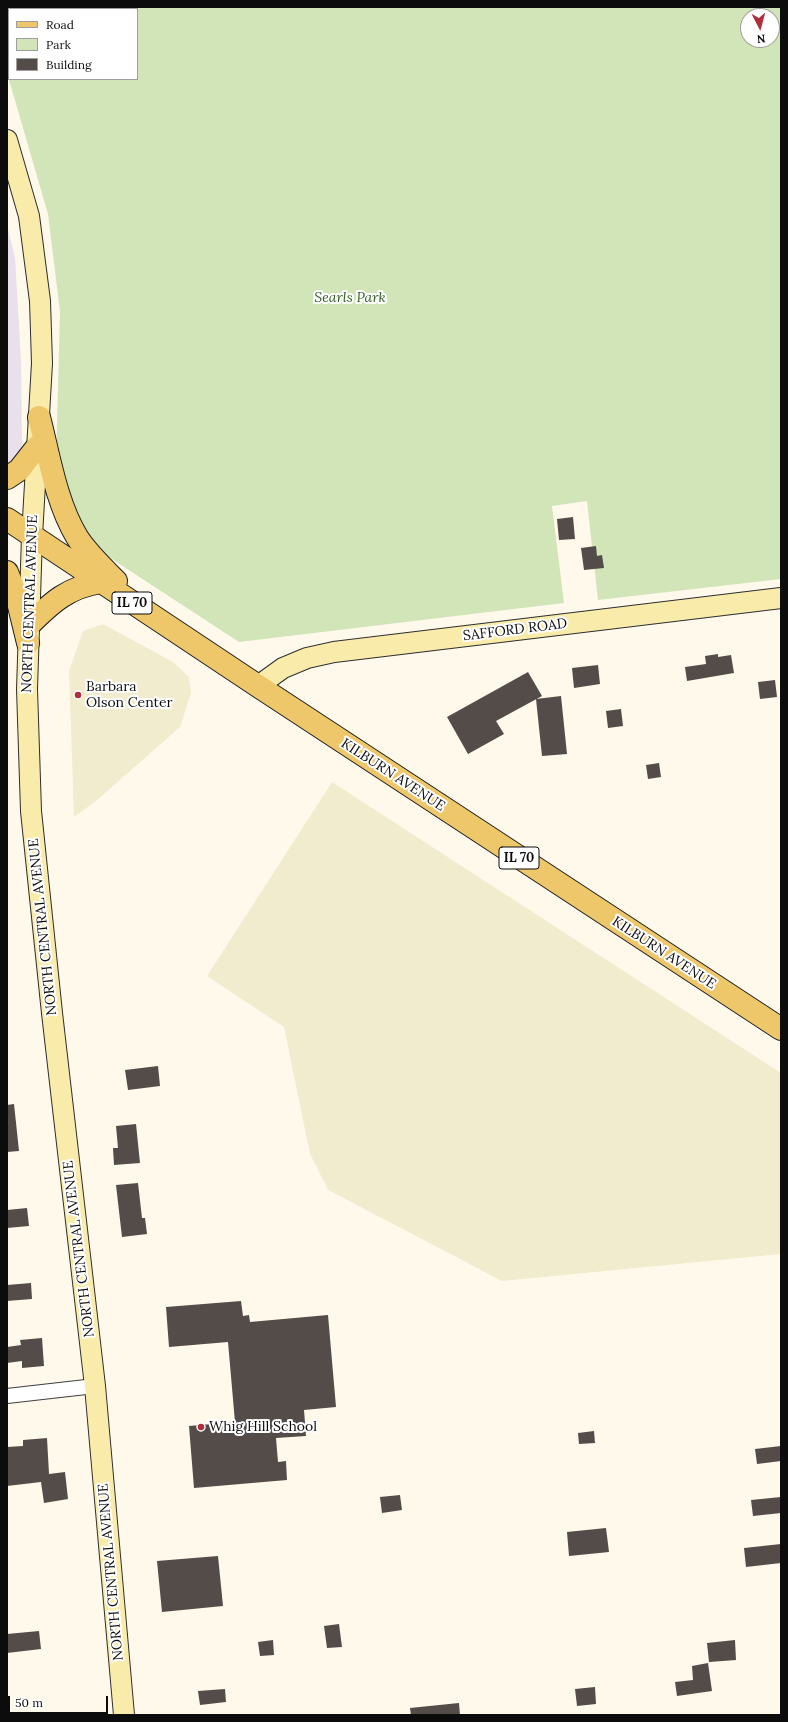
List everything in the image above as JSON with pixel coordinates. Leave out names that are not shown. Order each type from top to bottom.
[{"type":"main road","name":"NORTH CENTRAL AVENUE","points":[[7,140],[29,216],[40,301],[42,363],[32,536],[27,689],[31,811],[53,1021],[95,1386],[124,1715]]},
{"type":"main road","points":[[39,417],[59,494],[77,536],[88,552],[144,610]]},
{"type":"main road","points":[[7,478],[19,470],[37,447]]},
{"type":"main road","name":"KILBURN AVENUE","points":[[7,519],[258,686],[781,1029]]},
{"type":"main road","points":[[7,572],[29,634]]},
{"type":"main road","points":[[29,634],[52,602],[73,589],[87,584],[101,582]]},
{"type":"main road","name":"SAFFORD ROAD","points":[[258,686],[283,668],[307,658],[334,652],[781,598]]},
{"type":"street","points":[[7,1396],[95,1386]]},
{"type":"shaded area","points":[[7,225],[15,258],[21,361],[22,450],[7,470]]},
{"type":"shaded area","points":[[103,624],[173,662],[189,677],[191,693],[180,727],[96,801],[74,817],[69,671],[83,631]]},
{"type":"shaded area","points":[[332,782],[781,1073],[781,1254],[502,1281],[328,1190],[310,1154],[284,1027],[207,976]]},
{"type":"green space","name":"Searls Park","points":[[7,7],[781,7],[781,579],[598,600],[587,501],[552,506],[564,603],[239,642],[92,546],[67,511],[56,461],[60,312],[48,214],[9,80],[138,80],[138,8],[8,8],[8,76]]},
{"type":"building","points":[[573,517],[575,539],[559,540],[557,519]]},
{"type":"building","points":[[596,546],[597,556],[602,555],[604,568],[584,570],[581,548]]},
{"type":"building","points":[[718,654],[718,657],[731,655],[734,673],[687,681],[685,667],[706,664],[705,656]]},
{"type":"building","points":[[598,665],[600,684],[574,688],[572,668]]},
{"type":"building","points":[[528,672],[542,696],[496,721],[504,734],[468,754],[447,717]]},
{"type":"building","points":[[775,680],[777,697],[760,699],[758,682]]},
{"type":"building","points":[[561,696],[567,754],[542,756],[536,699]]},
{"type":"building","points":[[621,709],[623,726],[608,728],[606,711]]},
{"type":"building","points":[[659,763],[661,777],[648,779],[646,765]]},
{"type":"building","points":[[158,1066],[160,1086],[128,1090],[125,1070]]},
{"type":"building","points":[[14,1104],[19,1151],[7,1152],[7,1105]]},
{"type":"building","points":[[136,1124],[140,1163],[114,1165],[113,1148],[118,1148],[116,1126]]},
{"type":"building","points":[[138,1183],[142,1218],[145,1218],[147,1234],[122,1237],[116,1185]]},
{"type":"building","points":[[27,1208],[29,1226],[7,1228],[7,1210]]},
{"type":"building","points":[[31,1283],[32,1299],[7,1301],[7,1285]]},
{"type":"building","points":[[241,1301],[243,1316],[249,1315],[250,1322],[328,1315],[336,1407],[304,1410],[306,1436],[276,1438],[278,1462],[286,1461],[287,1480],[194,1488],[189,1426],[235,1422],[228,1342],[169,1347],[166,1307]]},
{"type":"building","points":[[42,1338],[44,1366],[22,1368],[22,1361],[7,1363],[7,1347],[21,1345],[20,1340]]},
{"type":"building","points":[[594,1431],[595,1443],[579,1444],[578,1433]]},
{"type":"building","points":[[47,1438],[49,1474],[65,1472],[68,1499],[44,1503],[41,1482],[7,1486],[7,1447],[23,1446],[23,1440]]},
{"type":"building","points":[[781,1446],[781,1461],[757,1464],[755,1449]]},
{"type":"building","points":[[400,1495],[402,1510],[382,1513],[380,1497]]},
{"type":"building","points":[[781,1497],[781,1513],[753,1516],[751,1500]]},
{"type":"building","points":[[606,1528],[609,1552],[569,1556],[567,1532]]},
{"type":"building","points":[[781,1544],[781,1563],[746,1567],[744,1548]]},
{"type":"building","points":[[218,1556],[223,1606],[162,1612],[157,1561]]},
{"type":"building","points":[[339,1624],[342,1647],[327,1648],[324,1626]]},
{"type":"building","points":[[39,1631],[41,1649],[7,1653],[7,1634]]},
{"type":"building","points":[[273,1640],[274,1655],[260,1656],[258,1642]]},
{"type":"building","points":[[735,1640],[736,1660],[709,1662],[707,1643]]},
{"type":"building","points":[[708,1663],[712,1691],[677,1696],[675,1682],[693,1680],[692,1666]]},
{"type":"building","points":[[595,1687],[596,1704],[577,1706],[575,1689]]},
{"type":"building","points":[[225,1689],[226,1702],[200,1705],[198,1691]]},
{"type":"building","points":[[459,1703],[460,1715],[411,1715],[410,1708]]},
{"type":"place","name":"Barbara Olson Center","points":[[78,695]]},
{"type":"place","name":"Whig Hill School","points":[[201,1427]]}]
